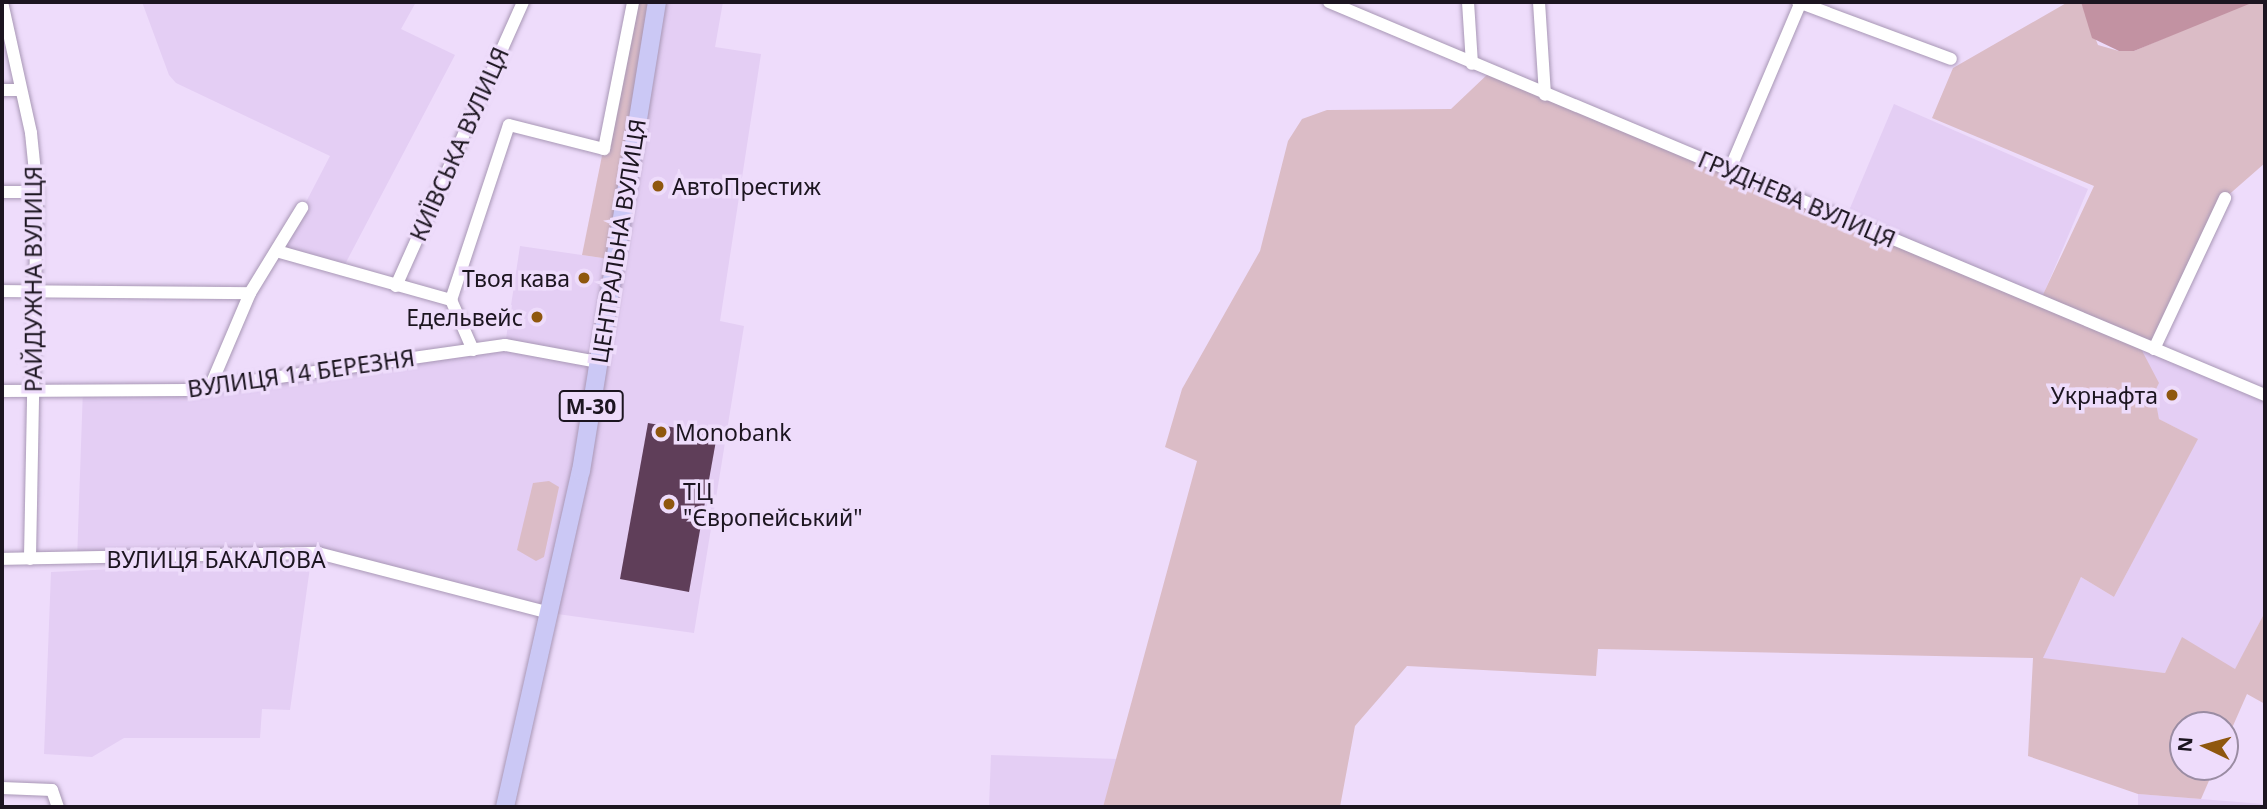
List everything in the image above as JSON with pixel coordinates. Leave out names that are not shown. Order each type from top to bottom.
[{"type":"highway","name":"ЦЕНТРАЛЬНА ВУЛИЦЯ","points":[[505,807],[550,613],[598,362],[657,2]]},
{"type":"street","name":"РАЙДУЖНА ВУЛИЦЯ","points":[[2,2],[21,90],[37,192],[30,559]]},
{"type":"street","name":"КИЇВСЬКА ВУЛИЦЯ","points":[[396,286],[523,2]]},
{"type":"street","points":[[473,349],[451,300],[509,125],[604,149],[633,2]]},
{"type":"street","name":"ГРУДНЕВА ВУЛИЦЯ","points":[[1332,2],[1545,95],[1730,169],[2265,395]]},
{"type":"street","points":[[1468,2],[1472,64]]},
{"type":"street","points":[[1539,2],[1545,95]]},
{"type":"street","points":[[1730,169],[1800,2],[1951,59]]},
{"type":"street","points":[[2,90],[21,90]]},
{"type":"street","points":[[2,192],[37,192]]},
{"type":"street","points":[[2154,349],[2225,198]]},
{"type":"street","points":[[210,387],[250,293],[280,252],[302,208]]},
{"type":"street","points":[[280,252],[451,300]]},
{"type":"street","points":[[2,291],[250,293]]},
{"type":"street","name":"ВУЛИЦЯ 14 БЕРЕЗНЯ","points":[[2,391],[210,387],[505,345],[598,362]]},
{"type":"street","name":"ВУЛИЦЯ БАКАЛОВА","points":[[2,559],[318,553],[550,613]]},
{"type":"street","points":[[2,788],[52,790],[58,807]]},
{"type":"shaded area","points":[[142,2],[416,2],[401,29],[455,55],[342,270],[280,252],[330,156],[176,83],[169,75]]},
{"type":"shaded area","points":[[633,2],[657,2],[616,260],[582,255]]},
{"type":"shaded area","points":[[657,2],[723,2],[715,47],[761,54],[720,321],[744,326],[694,633],[550,613],[318,553],[77,560],[83,388],[188,390],[505,345],[520,246],[616,260]]},
{"type":"shaded area","points":[[2068,2],[2081,2],[2098,45],[2119,51],[2134,51],[2246,3],[2265,2],[2265,163],[2225,198],[2154,349],[2138,343],[2159,383],[2154,393],[2159,419],[2198,439],[2114,597],[2081,577],[2043,658],[2165,673],[2182,637],[2235,669],[2265,612],[2265,704],[2247,694],[2239,712],[2169,711],[2169,781],[2209,781],[2201,799],[2138,794],[2028,756],[2033,658],[1598,649],[1596,676],[1407,666],[1355,726],[1340,807],[1103,807],[1197,461],[1165,447],[1182,389],[1260,251],[1288,141],[1302,119],[1327,110],[1451,109],[1490,72],[2040,301],[2094,186],[1932,118],[1953,68]]},
{"type":"shaded area","points":[[2081,2],[2254,2],[2134,51],[2119,51],[2092,38]]},
{"type":"shaded area","points":[[1894,104],[2088,189],[2041,300],[1845,220]]},
{"type":"shaded area","points":[[2138,342],[2265,395],[2265,612],[2235,670],[2182,638],[2165,673],[2042,659],[2081,577],[2114,597],[2197,439],[2159,419]]},
{"type":"shaded area","points":[[549,481],[559,487],[544,557],[536,561],[517,550],[533,483]]},
{"type":"shaded area","points":[[311,560],[290,710],[262,709],[260,738],[124,738],[92,757],[44,754],[51,572]]},
{"type":"shaded area","points":[[991,755],[1118,759],[1103,807],[989,807]]},
{"type":"shaded area","points":[[2138,794],[2263,804],[2265,807],[2138,807]]},
{"type":"building","name":"ТЦ \"Європейський\"","points":[[648,423],[717,435],[689,592],[620,579]]},
{"type":"place","name":"АвтоПрестиж","points":[[658,186]]},
{"type":"place","name":"Твоя кава","points":[[584,278]]},
{"type":"place","name":"Едельвейс","points":[[537,317]]},
{"type":"place","name":"Укрнафта","points":[[2172,395]]},
{"type":"place","name":"Monobank","points":[[661,432]]},
{"type":"place","name":"ТЦ \"Європейський\"","points":[[669,504]]}]
